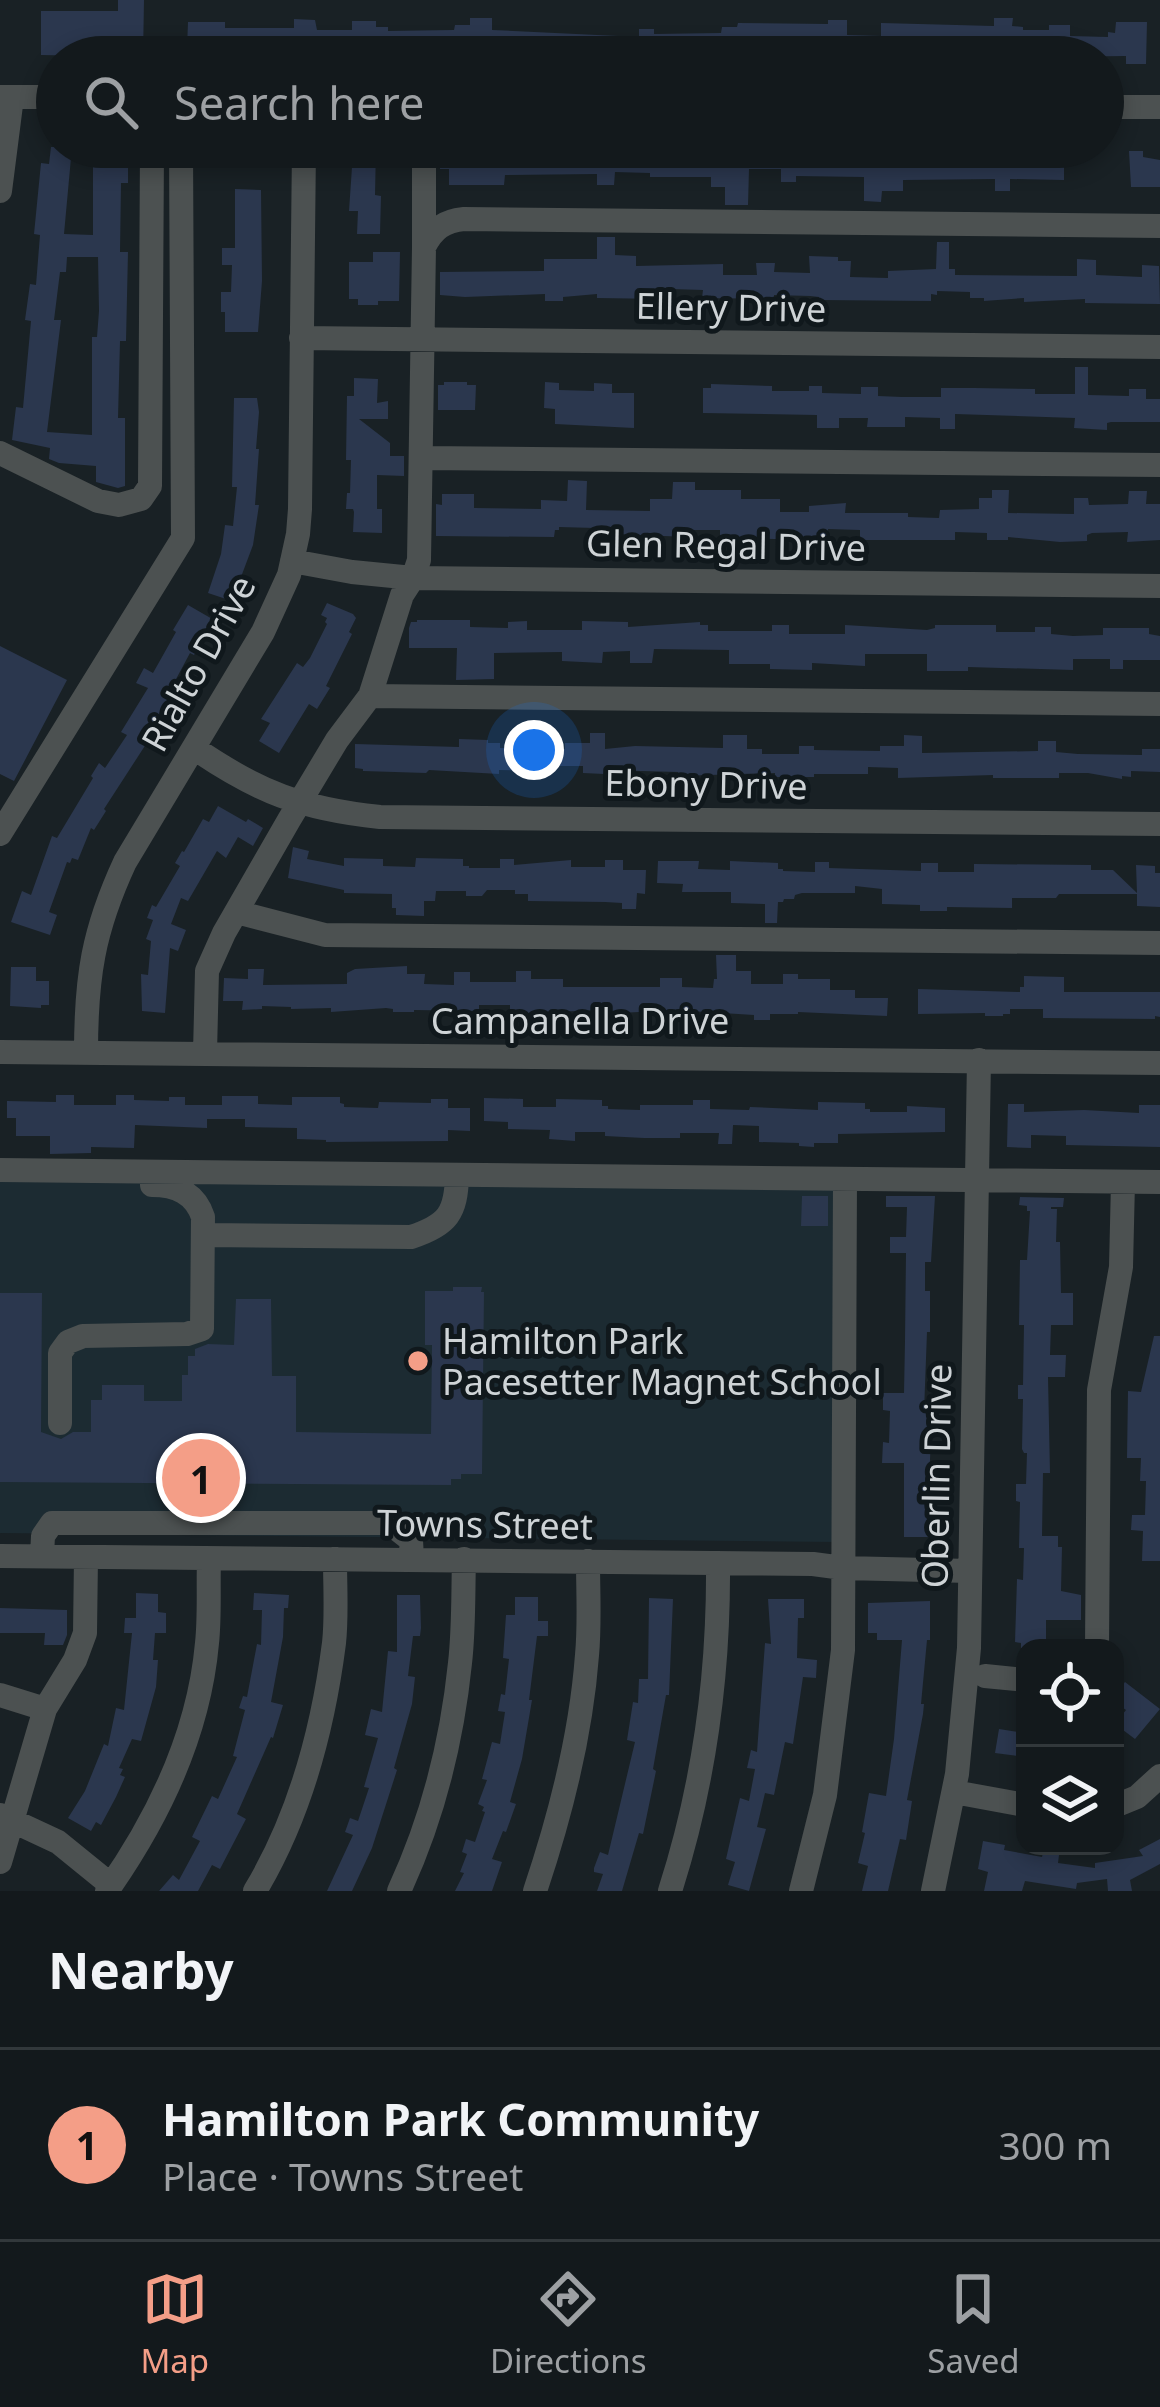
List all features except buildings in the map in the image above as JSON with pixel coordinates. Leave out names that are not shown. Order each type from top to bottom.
[{"type":"street","points":[[0,191],[6,97]]},
{"type":"street","points":[[1124,107],[1160,107]]},
{"type":"street","points":[[0,453],[98,501],[119,505],[141,499],[150,486],[152,168]]},
{"type":"street","points":[[0,834],[182,538],[182,168]]},
{"type":"street","name":"Rialto Drive","points":[[86,1053],[89,965],[109,895],[124,862],[263,632],[292,561],[300,509],[304,168]]},
{"type":"street","points":[[205,1053],[207,971],[299,804],[370,696],[402,595],[419,560],[424,168]]},
{"type":"street","points":[[424,248],[439,226],[464,219],[1160,226]]},
{"type":"street","name":"Ellery Drive","points":[[302,338],[1160,347]]},
{"type":"street","points":[[422,458],[1160,465]]},
{"type":"street","name":"Glen Regal Drive","points":[[292,561],[413,578],[1160,586]]},
{"type":"street","points":[[370,696],[1160,704]]},
{"type":"street","name":"Ebony Drive","points":[[194,748],[262,789],[299,804],[380,817],[1160,824]]},
{"type":"street","points":[[236,912],[325,935],[1160,943]]},
{"type":"street","name":"Campanella Drive","points":[[0,1052],[1160,1063]]},
{"type":"street","name":"Oberlin Drive","points":[[933,1891],[954,1792],[967,1670],[979,1060]]},
{"type":"street","points":[[0,1171],[1160,1182]]},
{"type":"street","points":[[195,1173],[195,1201]]},
{"type":"street","points":[[204,1235],[411,1238],[439,1226],[449,1216],[457,1175]]},
{"type":"street","points":[[801,1891],[825,1795],[843,1651],[845,1179]]},
{"type":"street","points":[[1097,1639],[1099,1390],[1121,1268],[1124,1182]]},
{"type":"street","points":[[0,1184],[165,1185],[195,1201],[203,1217],[202,1329],[187,1334],[83,1336],[68,1342],[61,1353],[60,1423]]},
{"type":"street","points":[[42,1556],[44,1536],[52,1522],[383,1523],[411,1540],[412,1559]]},
{"type":"street","name":"Towns Street","points":[[0,1556],[813,1564],[970,1571]]},
{"type":"street","points":[[0,1862],[7,1846],[6,1817],[45,1709],[85,1634],[86,1557]]},
{"type":"street","points":[[6,1817],[58,1843],[110,1888],[148,1829],[183,1748],[207,1642],[209,1558]]},
{"type":"street","points":[[255,1891],[280,1844],[315,1748],[334,1639],[335,1559]]},
{"type":"street","points":[[399,1891],[440,1775],[452,1719],[464,1559]]},
{"type":"street","points":[[535,1891],[556,1829],[578,1733],[588,1653],[588,1561]]},
{"type":"street","points":[[670,1891],[687,1839],[710,1715],[718,1563]]},
{"type":"street","points":[[985,1676],[1016,1679]]},
{"type":"street","points":[[0,1695],[45,1709]]},
{"type":"street","points":[[1124,1802],[1160,1776]]},
{"type":"street","points":[[954,1792],[1016,1803]]},
{"type":"shaded area","name":"Hamilton Park Pacesetter Magnet School","points":[[0,1179],[835,1190],[835,1542],[0,1533]]},
{"type":"place","name":"Hamilton Park Pacesetter Magnet School","points":[[418,1361]]},
{"type":"place","name":"Hamilton Park Community","points":[[201,1478]]}]
